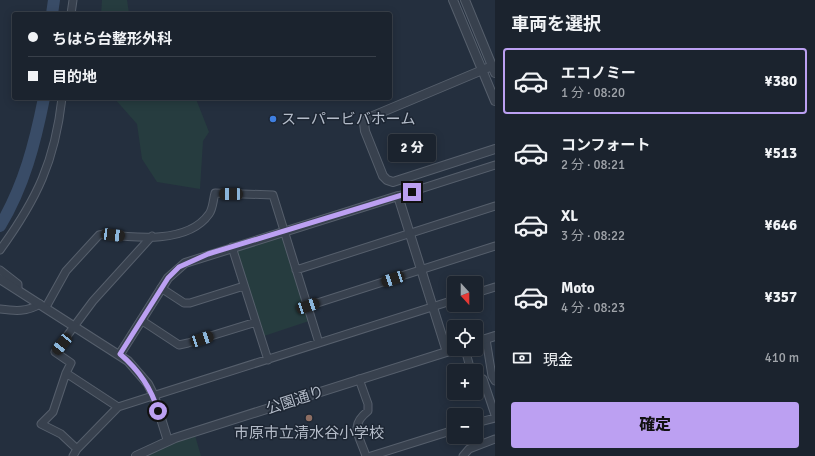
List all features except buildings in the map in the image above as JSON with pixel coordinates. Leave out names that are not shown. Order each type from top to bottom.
[{"type":"street","points":[[71,12],[72,0]]},
{"type":"street","points":[[453,0],[495,101]]},
{"type":"street","points":[[465,0],[494,68],[482,70],[368,118],[364,123],[365,131],[383,176],[387,180],[393,182],[495,149]]},
{"type":"street","points":[[0,250],[24,217],[50,162],[58,129],[62,100]]},
{"type":"street","points":[[120,354],[168,278],[179,267],[196,258],[495,165]]},
{"type":"street","points":[[0,309],[16,311],[43,306],[66,271],[99,235],[104,234],[137,238],[179,233],[191,230],[209,215],[215,193],[273,195],[319,343]]},
{"type":"street","points":[[398,196],[447,352]]},
{"type":"street","points":[[296,270],[495,206]]},
{"type":"street","points":[[77,449],[61,434],[41,424],[53,412],[66,373],[71,363],[55,352],[93,301],[152,236]]},
{"type":"street","points":[[308,306],[495,246]]},
{"type":"street","points":[[232,247],[268,360]]},
{"type":"street","points":[[0,270],[18,284],[18,290]]},
{"type":"street","points":[[0,279],[120,354],[138,370],[154,396],[168,441]]},
{"type":"street","points":[[161,288],[184,303],[190,303],[244,286]]},
{"type":"street","points":[[483,291],[495,287]]},
{"type":"street","points":[[73,456],[77,449],[118,407],[447,302]]},
{"type":"street","points":[[141,320],[179,345],[188,344],[256,322]]},
{"type":"street","points":[[483,340],[495,336]]},
{"type":"street","points":[[486,339],[492,376],[495,381]]},
{"type":"street","name":"公園通り","points":[[136,456],[168,441],[447,352]]},
{"type":"street","points":[[66,373],[118,407]]},
{"type":"street","points":[[483,378],[495,416],[483,421]]},
{"type":"street","points":[[360,380],[368,404],[368,411],[359,418],[356,426],[366,456]]},
{"type":"street","points":[[371,456],[447,432]]},
{"type":"street","points":[[463,456],[469,449],[495,439]]},
{"type":"green space","points":[[102,0],[127,0],[129,12],[101,12]]},
{"type":"green space","points":[[116,100],[196,100],[209,132],[203,141],[200,189],[157,182],[142,159],[137,124]]},
{"type":"green space","points":[[284,231],[312,320],[261,337],[232,247]]},
{"type":"green space","points":[[194,432],[201,456],[136,456]]},
{"type":"waterway","points":[[52,12],[54,0]]},
{"type":"waterway","points":[[0,226],[16,195],[28,164],[44,100]]},
{"type":"place","name":"スーパービバホーム","points":[[273,119]]},
{"type":"place","name":"市原市立清水谷小学校","points":[[309,418]]},
{"type":"route","points":[[158,411],[154,396],[148,384],[138,370],[120,354],[168,278],[174,271],[185,263],[208,254],[412,192]]}]
